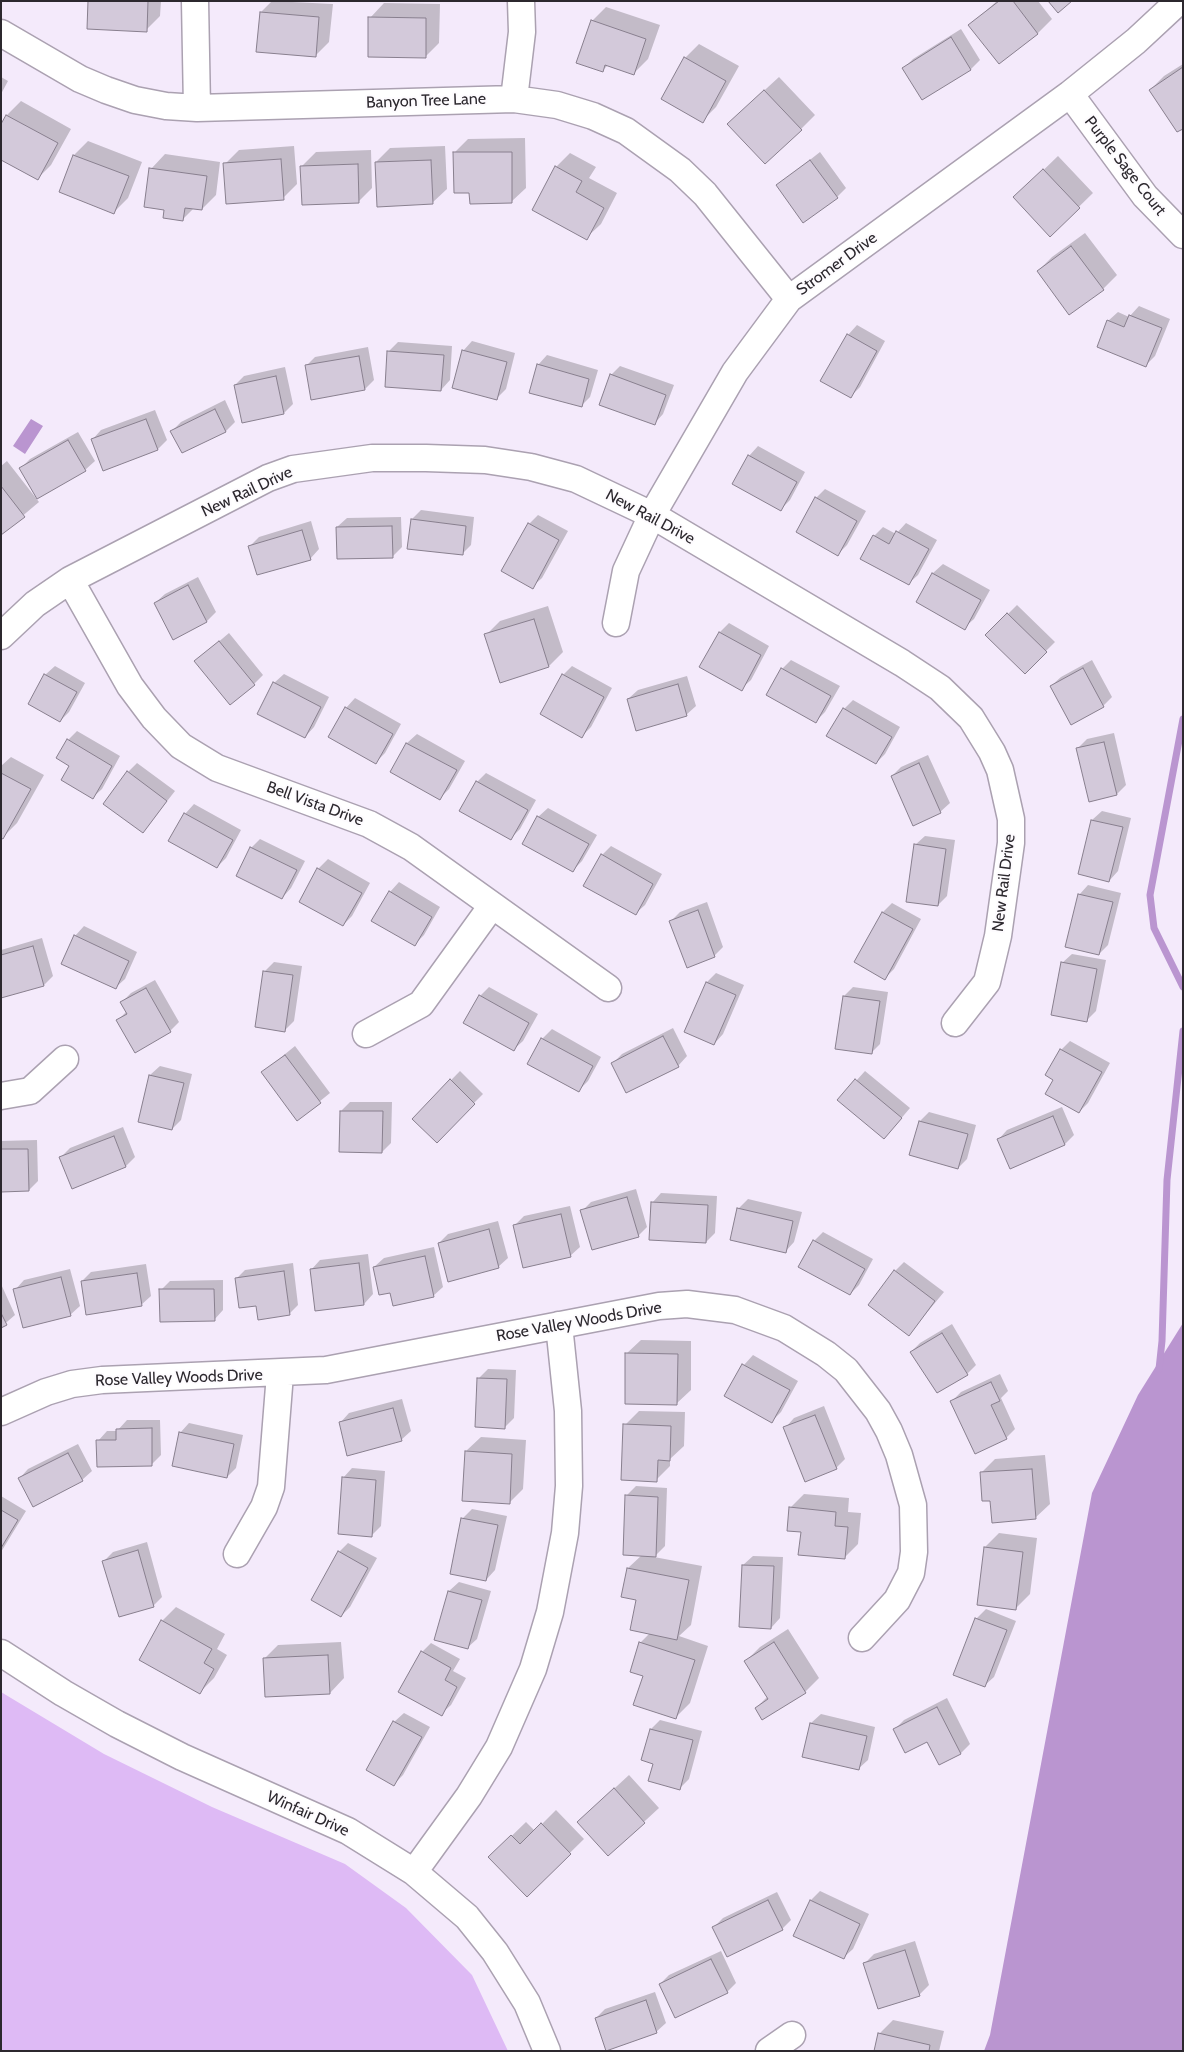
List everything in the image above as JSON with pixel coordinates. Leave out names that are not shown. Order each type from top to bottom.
[{"type":"street","points":[[195,1],[197,108]]},
{"type":"street","points":[[514,99],[522,32],[521,1]]},
{"type":"street","name":"Stromer Drive","points":[[616,623],[626,571],[652,515],[735,372],[789,299],[1070,94],[1142,35],[1179,1]]},
{"type":"street","name":"Banyon Tree Lane","points":[[1,33],[80,79],[135,100],[197,108],[514,99],[557,105],[593,116],[626,131],[680,170],[705,194],[789,299]]},
{"type":"street","name":"Purple Sage Court","points":[[1070,94],[1145,196],[1183,235]]},
{"type":"street","name":"New Rail Drive","points":[[1,636],[35,604],[70,580],[268,478],[293,469],[372,458],[485,460],[531,467],[576,479],[652,515],[940,688],[971,718],[992,752],[1007,796],[1011,819],[1011,843],[998,936],[987,982],[955,1023]]},
{"type":"street","name":"Bell Vista Drive","points":[[70,580],[130,686],[154,718],[181,746],[217,768],[369,824],[411,847],[608,988]]},
{"type":"street","points":[[366,1034],[421,1004],[491,906]]},
{"type":"street","points":[[1,1096],[30,1091],[64,1059]]},
{"type":"street","name":"Rose Valley Woods Drive","points":[[1,1412],[46,1392],[72,1384],[150,1377],[280,1374],[326,1370],[659,1306],[687,1304],[727,1309],[759,1317],[784,1328],[826,1354],[846,1370],[864,1391],[889,1430],[902,1464],[913,1505],[914,1552],[908,1581],[897,1600],[862,1638]]},
{"type":"street","points":[[414,1872],[469,1796],[499,1747],[533,1669],[550,1612],[565,1533],[570,1486],[568,1412],[558,1325]]},
{"type":"street","points":[[237,1554],[264,1507],[271,1487],[280,1374]]},
{"type":"street","name":"Winfair Drive","points":[[1,1653],[63,1693],[117,1724],[182,1757],[348,1831],[414,1872],[466,1917],[495,1952],[527,2004],[547,2051]]},
{"type":"street","points":[[769,2051],[792,2035]]},
{"type":"shaded area","points":[[31,419],[43,426],[25,454],[13,446]]},
{"type":"shaded area","points":[[1183,1323],[1183,2051],[984,2051],[990,2035],[1092,1493],[1138,1395]]},
{"type":"shaded area","points":[[1,1692],[104,1754],[212,1807],[345,1864],[406,1908],[472,1975],[508,2051],[1,2051]]},
{"type":"building","points":[[88,1],[148,1],[147,32],[87,29]]},
{"type":"building","points":[[999,1],[1013,1],[1038,34],[999,64],[968,25]]},
{"type":"building","points":[[1048,1],[1072,1],[1058,13]]},
{"type":"building","points":[[260,12],[319,17],[316,57],[256,52]]},
{"type":"building","points":[[368,17],[426,18],[426,58],[368,57]]},
{"type":"building","points":[[591,20],[646,39],[634,75],[605,65],[603,72],[576,63]]},
{"type":"building","points":[[951,37],[971,70],[922,100],[902,68]]},
{"type":"building","points":[[684,57],[726,81],[703,123],[661,99]]},
{"type":"building","points":[[1183,67],[1183,129],[1177,132],[1149,90]]},
{"type":"building","points":[[764,90],[802,130],[765,164],[727,124]]},
{"type":"building","points":[[6,115],[58,143],[38,180],[1,160],[1,124]]},
{"type":"building","points":[[453,152],[512,152],[512,203],[470,204],[469,193],[454,193]]},
{"type":"building","points":[[73,155],[129,176],[114,214],[59,192]]},
{"type":"building","points":[[281,159],[284,200],[226,204],[223,163]]},
{"type":"building","points":[[431,160],[433,204],[377,207],[375,162]]},
{"type":"building","points":[[810,160],[838,198],[803,223],[776,185]]},
{"type":"building","points":[[358,164],[359,203],[302,205],[300,166]]},
{"type":"building","points":[[555,166],[582,181],[576,192],[604,208],[587,240],[532,210]]},
{"type":"building","points":[[149,168],[207,176],[202,210],[185,208],[183,221],[163,218],[164,210],[144,207]]},
{"type":"building","points":[[1043,169],[1080,208],[1050,237],[1013,197]]},
{"type":"building","points":[[1071,246],[1104,290],[1069,315],[1037,271]]},
{"type":"building","points":[[1129,315],[1162,328],[1146,367],[1097,347],[1107,320],[1124,327]]},
{"type":"building","points":[[847,334],[877,351],[851,398],[820,381]]},
{"type":"building","points":[[462,350],[507,362],[497,400],[452,388]]},
{"type":"building","points":[[387,351],[444,355],[441,391],[385,387]]},
{"type":"building","points":[[359,356],[365,390],[311,400],[305,365]]},
{"type":"building","points":[[537,364],[589,379],[582,407],[529,393]]},
{"type":"building","points":[[610,374],[666,395],[655,425],[599,405]]},
{"type":"building","points":[[276,376],[284,414],[242,423],[234,385]]},
{"type":"building","points":[[215,409],[226,432],[182,453],[170,431]]},
{"type":"building","points":[[146,419],[158,450],[103,471],[91,439]]},
{"type":"building","points":[[68,440],[86,471],[37,499],[19,468]]},
{"type":"building","points":[[748,455],[797,482],[781,511],[732,484]]},
{"type":"building","points":[[1,486],[25,517],[1,535]]},
{"type":"building","points":[[815,497],[857,521],[838,556],[796,532]]},
{"type":"building","points":[[411,519],[466,526],[463,555],[407,549]]},
{"type":"building","points":[[528,523],[559,540],[533,589],[501,571]]},
{"type":"building","points":[[392,526],[393,558],[337,559],[336,527]]},
{"type":"building","points":[[302,530],[311,560],[257,575],[248,546]]},
{"type":"building","points":[[896,531],[929,549],[909,585],[860,559],[873,535],[889,544]]},
{"type":"building","points":[[932,573],[981,600],[965,630],[916,602]]},
{"type":"building","points":[[188,585],[207,622],[173,640],[154,603]]},
{"type":"building","points":[[1007,613],[1047,652],[1025,674],[985,635]]},
{"type":"building","points":[[534,619],[549,667],[500,683],[484,634]]},
{"type":"building","points":[[719,632],[761,655],[742,691],[699,667]]},
{"type":"building","points":[[219,641],[255,685],[230,705],[194,661]]},
{"type":"building","points":[[781,668],[831,696],[816,723],[766,695]]},
{"type":"building","points":[[1083,668],[1104,707],[1071,725],[1050,686]]},
{"type":"building","points":[[44,674],[77,692],[60,722],[28,704]]},
{"type":"building","points":[[562,674],[604,697],[582,738],[540,714]]},
{"type":"building","points":[[273,682],[321,707],[305,738],[257,714]]},
{"type":"building","points":[[678,684],[687,716],[636,731],[627,699]]},
{"type":"building","points":[[345,707],[393,734],[376,764],[328,737]]},
{"type":"building","points":[[843,708],[892,737],[876,764],[826,736]]},
{"type":"building","points":[[67,739],[112,766],[93,799],[61,780],[69,766],[56,758]]},
{"type":"building","points":[[1104,742],[1117,795],[1089,802],[1076,748]]},
{"type":"building","points":[[406,743],[457,770],[440,800],[390,772]]},
{"type":"building","points":[[919,763],[941,813],[913,826],[891,776]]},
{"type":"building","points":[[127,771],[167,801],[143,833],[103,804]]},
{"type":"building","points":[[1,773],[31,789],[3,839],[1,838]]},
{"type":"building","points":[[476,781],[528,810],[511,840],[459,811]]},
{"type":"building","points":[[184,813],[233,840],[217,868],[168,841]]},
{"type":"building","points":[[537,816],[589,844],[573,872],[522,844]]},
{"type":"building","points":[[1091,820],[1123,827],[1109,882],[1078,874]]},
{"type":"building","points":[[914,844],[946,849],[938,906],[906,902]]},
{"type":"building","points":[[250,847],[297,870],[282,899],[236,876]]},
{"type":"building","points":[[601,854],[653,884],[636,915],[583,886]]},
{"type":"building","points":[[317,868],[362,893],[343,926],[299,902]]},
{"type":"building","points":[[389,891],[432,917],[415,946],[371,921]]},
{"type":"building","points":[[1078,894],[1113,902],[1099,955],[1065,947]]},
{"type":"building","points":[[698,910],[715,957],[687,968],[669,921]]},
{"type":"building","points":[[882,912],[913,929],[885,980],[854,962]]},
{"type":"building","points":[[74,935],[129,961],[116,989],[61,964]]},
{"type":"building","points":[[33,946],[44,986],[1,998],[1,955]]},
{"type":"building","points":[[1061,962],[1097,969],[1087,1022],[1051,1015]]},
{"type":"building","points":[[263,971],[293,975],[285,1032],[255,1027]]},
{"type":"building","points":[[706,982],[736,995],[714,1045],[684,1032]]},
{"type":"building","points":[[146,988],[171,1032],[135,1053],[116,1020],[127,1014],[120,1002]]},
{"type":"building","points":[[479,995],[529,1023],[514,1051],[463,1023]]},
{"type":"building","points":[[843,996],[880,1001],[872,1054],[835,1049]]},
{"type":"building","points":[[663,1036],[679,1067],[626,1093],[611,1063]]},
{"type":"building","points":[[541,1038],[593,1066],[579,1092],[527,1064]]},
{"type":"building","points":[[1060,1049],[1102,1072],[1079,1113],[1045,1094],[1053,1080],[1045,1075]]},
{"type":"building","points":[[285,1055],[321,1103],[297,1121],[261,1072]]},
{"type":"building","points":[[149,1075],[184,1083],[172,1130],[138,1122]]},
{"type":"building","points":[[450,1079],[475,1104],[437,1143],[412,1119]]},
{"type":"building","points":[[855,1079],[902,1118],[884,1139],[837,1100]]},
{"type":"building","points":[[340,1111],[383,1111],[382,1153],[339,1152]]},
{"type":"building","points":[[1053,1116],[1065,1145],[1010,1169],[997,1139]]},
{"type":"building","points":[[919,1121],[968,1134],[958,1169],[909,1155]]},
{"type":"building","points":[[114,1136],[126,1167],[72,1189],[59,1157]]},
{"type":"building","points":[[1,1149],[28,1149],[29,1191],[1,1192]]},
{"type":"building","points":[[627,1197],[639,1237],[592,1250],[580,1210]]},
{"type":"building","points":[[651,1202],[708,1205],[706,1243],[649,1240]]},
{"type":"building","points":[[737,1208],[793,1221],[786,1253],[730,1240]]},
{"type":"building","points":[[561,1214],[571,1257],[523,1268],[513,1225]]},
{"type":"building","points":[[489,1229],[499,1268],[448,1282],[438,1243]]},
{"type":"building","points":[[813,1240],[865,1269],[850,1295],[798,1267]]},
{"type":"building","points":[[425,1256],[434,1297],[393,1306],[390,1293],[379,1295],[373,1267]]},
{"type":"building","points":[[359,1263],[364,1305],[315,1311],[310,1269]]},
{"type":"building","points":[[894,1270],[935,1301],[909,1336],[868,1305]]},
{"type":"building","points":[[284,1271],[290,1315],[258,1320],[256,1306],[239,1308],[235,1278]]},
{"type":"building","points":[[137,1273],[142,1306],[86,1315],[81,1281]]},
{"type":"building","points":[[61,1277],[71,1316],[23,1328],[13,1289]]},
{"type":"building","points":[[159,1289],[214,1289],[215,1321],[160,1322]]},
{"type":"building","points":[[1,1313],[7,1325],[1,1328]]},
{"type":"building","points":[[942,1333],[968,1375],[937,1393],[910,1352]]},
{"type":"building","points":[[625,1353],[678,1354],[677,1405],[625,1404]]},
{"type":"building","points":[[742,1364],[790,1390],[772,1423],[724,1396]]},
{"type":"building","points":[[477,1378],[507,1379],[505,1429],[475,1427]]},
{"type":"building","points":[[991,1382],[1000,1401],[991,1405],[1007,1439],[975,1454],[950,1401]]},
{"type":"building","points":[[393,1408],[402,1441],[347,1456],[339,1422]]},
{"type":"building","points":[[815,1415],[837,1469],[805,1482],[783,1427]]},
{"type":"building","points":[[623,1424],[671,1426],[670,1461],[658,1460],[657,1482],[621,1480]]},
{"type":"building","points":[[152,1428],[152,1466],[97,1467],[96,1440],[116,1440],[116,1429]]},
{"type":"building","points":[[179,1432],[234,1444],[227,1478],[172,1466]]},
{"type":"building","points":[[465,1451],[512,1454],[510,1504],[462,1501]]},
{"type":"building","points":[[68,1453],[83,1481],[33,1507],[18,1478]]},
{"type":"building","points":[[1032,1469],[1036,1519],[992,1523],[990,1501],[982,1501],[980,1472]]},
{"type":"building","points":[[342,1477],[376,1480],[372,1537],[338,1534]]},
{"type":"building","points":[[625,1495],[658,1497],[656,1557],[623,1555]]},
{"type":"building","points":[[789,1507],[836,1512],[835,1526],[848,1527],[845,1559],[798,1555],[801,1532],[787,1531]]},
{"type":"building","points":[[1,1510],[18,1520],[1,1548]]},
{"type":"building","points":[[461,1518],[498,1525],[486,1581],[450,1574]]},
{"type":"building","points":[[984,1547],[1023,1552],[1016,1610],[977,1605]]},
{"type":"building","points":[[138,1550],[154,1607],[119,1617],[102,1561]]},
{"type":"building","points":[[338,1551],[368,1568],[341,1617],[311,1600]]},
{"type":"building","points":[[742,1565],[774,1566],[771,1629],[739,1627]]},
{"type":"building","points":[[627,1568],[689,1580],[677,1640],[630,1630],[636,1600],[621,1597]]},
{"type":"building","points":[[448,1591],[482,1600],[468,1649],[434,1640]]},
{"type":"building","points":[[975,1618],[1007,1630],[985,1687],[953,1675]]},
{"type":"building","points":[[161,1620],[212,1649],[204,1663],[214,1669],[200,1694],[139,1660]]},
{"type":"building","points":[[639,1642],[695,1660],[676,1719],[633,1705],[643,1676],[630,1672]]},
{"type":"building","points":[[774,1642],[806,1693],[762,1720],[755,1708],[768,1699],[744,1661]]},
{"type":"building","points":[[421,1651],[451,1668],[445,1680],[457,1687],[442,1716],[398,1692]]},
{"type":"building","points":[[328,1655],[330,1694],[265,1697],[263,1658]]},
{"type":"building","points":[[937,1707],[961,1754],[939,1765],[927,1742],[905,1753],[893,1729]]},
{"type":"building","points":[[393,1721],[422,1737],[394,1786],[366,1770]]},
{"type":"building","points":[[810,1723],[867,1736],[859,1770],[802,1757]]},
{"type":"building","points":[[650,1729],[693,1740],[680,1790],[648,1781],[653,1764],[641,1760]]},
{"type":"building","points":[[614,1788],[645,1823],[608,1856],[577,1822]]},
{"type":"building","points":[[541,1823],[571,1854],[527,1897],[488,1857],[511,1835],[520,1844]]},
{"type":"building","points":[[768,1900],[783,1930],[727,1957],[712,1927]]},
{"type":"building","points":[[810,1900],[860,1924],[844,1959],[793,1936]]},
{"type":"building","points":[[905,1950],[920,1996],[878,2009],[863,1963]]},
{"type":"building","points":[[711,1959],[728,1993],[675,2018],[659,1984]]},
{"type":"building","points":[[646,2000],[657,2033],[606,2051],[595,2018]]},
{"type":"building","points":[[878,2033],[930,2045],[929,2051],[874,2051]]},
{"type":"waterway","points":[[1183,719],[1150,895],[1154,928],[1183,987]]},
{"type":"waterway","points":[[1159,1369],[1162,1341],[1167,1180],[1183,1031]]}]
